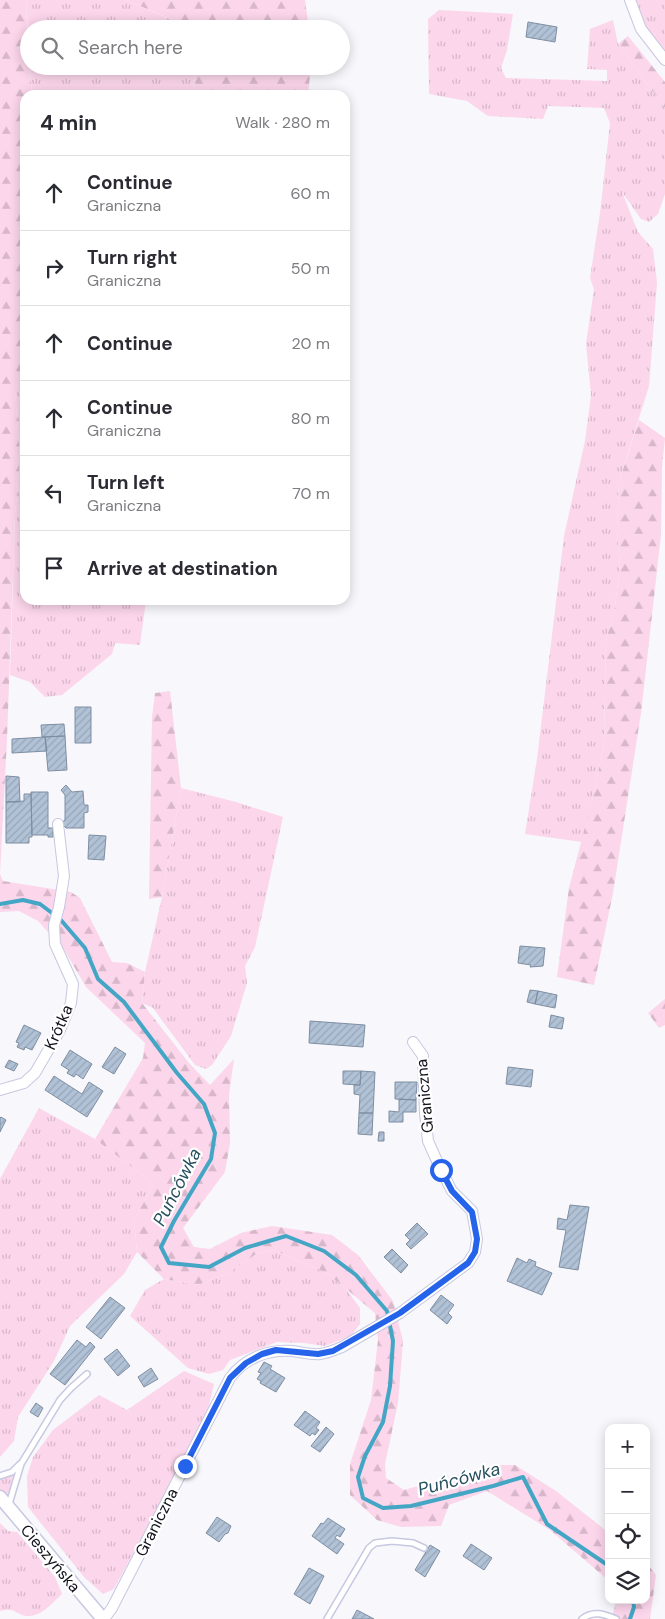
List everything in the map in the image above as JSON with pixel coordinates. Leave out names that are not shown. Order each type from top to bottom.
[{"type":"street","points":[[630,0],[641,29],[665,60]]},
{"type":"street","name":"Krótka","points":[[0,1090],[24,1083],[35,1073],[60,1030],[71,1003],[73,984],[55,944],[54,925],[64,876],[58,824]]},
{"type":"street","name":"Graniczna","points":[[104,1619],[112,1608],[234,1372],[262,1354],[276,1350],[318,1354],[342,1347],[400,1313],[468,1263],[475,1252],[477,1239],[472,1212],[452,1191],[428,1141],[423,1056],[413,1042]]},
{"type":"street","name":"Cieszyńska","points":[[0,1497],[104,1619]]},
{"type":"lane","points":[[9,1507],[21,1464],[60,1400],[70,1388],[87,1374]]},
{"type":"lane","points":[[0,1476],[12,1472],[21,1464]]},
{"type":"lane","points":[[327,1619],[369,1548],[375,1543],[392,1541],[413,1543],[424,1548]]},
{"type":"lane","points":[[582,1619],[593,1613],[603,1613],[616,1619]]},
{"type":"green space","points":[[0,0],[26,0],[27,20],[20,20],[20,75],[31,75],[32,90],[20,90],[20,380],[15,390],[20,458],[15,515],[0,874]]},
{"type":"green space","points":[[26,0],[126,0],[172,20],[27,20]]},
{"type":"green space","points":[[126,0],[305,0],[308,20],[173,20]]},
{"type":"green space","points":[[633,0],[665,0],[665,54],[649,32]]},
{"type":"green space","points":[[439,10],[513,14],[507,50],[501,68],[506,78],[607,81],[607,70],[587,69],[590,29],[613,20],[618,44],[665,108],[665,194],[658,214],[649,222],[641,219],[622,192],[638,232],[653,249],[657,283],[649,386],[619,482],[617,529],[620,565],[615,606],[606,641],[604,741],[582,842],[525,834],[537,759],[564,536],[585,441],[591,395],[586,344],[594,289],[590,278],[600,213],[610,123],[604,108],[548,106],[543,119],[488,116],[467,101],[429,94],[428,19]]},
{"type":"green space","points":[[628,36],[665,82],[665,108],[618,44]]},
{"type":"green space","points":[[31,75],[195,75],[194,90],[32,90]]},
{"type":"green space","points":[[195,75],[310,75],[308,90],[194,90]]},
{"type":"green space","points":[[20,380],[20,458],[15,390]]},
{"type":"green space","points":[[639,420],[665,438],[662,467],[661,535],[641,713],[613,893],[594,985],[557,977],[569,888],[595,789],[604,741],[606,641],[615,606],[620,565],[617,529],[619,482]]},
{"type":"green space","points":[[20,458],[20,605],[145,605],[140,645],[115,643],[112,654],[62,695],[45,697],[30,682],[10,675],[15,515]]},
{"type":"green space","points":[[170,691],[181,788],[162,897],[149,899],[152,718],[155,693]]},
{"type":"green space","points":[[181,788],[236,802],[283,817],[255,947],[245,966],[247,983],[231,1036],[212,1065],[206,1069],[195,1065],[153,1008],[142,1003],[145,972],[162,897]]},
{"type":"green space","points":[[0,874],[3,881],[71,892],[80,898],[112,962],[127,963],[145,972],[142,1003],[189,1063],[210,1085],[234,1059],[229,1094],[230,1143],[225,1172],[183,1228],[194,1247],[210,1249],[241,1233],[272,1226],[332,1235],[358,1255],[393,1301],[403,1341],[398,1403],[385,1464],[386,1478],[404,1490],[492,1465],[515,1465],[556,1491],[605,1530],[605,1578],[550,1530],[487,1491],[449,1505],[441,1526],[401,1527],[377,1520],[350,1495],[350,1464],[371,1400],[378,1340],[375,1313],[327,1273],[274,1250],[258,1253],[228,1273],[198,1285],[164,1279],[137,1252],[134,1220],[154,1184],[95,1139],[143,1058],[145,1043],[86,987],[65,951],[38,921],[19,911],[0,912]]},
{"type":"green space","points":[[665,999],[665,1025],[659,1028],[648,1013]]},
{"type":"green space","points":[[39,1108],[95,1139],[154,1184],[134,1220],[137,1252],[124,1274],[70,1326],[54,1361],[18,1417],[14,1441],[0,1457],[0,1179]]},
{"type":"green space","points":[[274,1250],[327,1273],[346,1289],[360,1308],[360,1324],[351,1336],[325,1346],[277,1342],[230,1360],[223,1370],[209,1374],[188,1368],[130,1316],[145,1290],[164,1279],[198,1285],[228,1273],[258,1253]]},
{"type":"green space","points":[[184,1371],[214,1384],[206,1418],[114,1589],[103,1594],[84,1577],[28,1507],[27,1476],[33,1457],[53,1430],[99,1395],[127,1410]]},
{"type":"green space","points":[[13,1475],[8,1499],[0,1490],[0,1480]]},
{"type":"green space","points":[[0,1523],[8,1531],[17,1532],[55,1577],[62,1594],[42,1612],[26,1616],[12,1610],[0,1611]]},
{"type":"green space","points":[[650,1567],[656,1575],[650,1619],[612,1619],[615,1604],[650,1604]]},
{"type":"building","points":[[528,22],[557,27],[555,42],[526,37]]},
{"type":"building","points":[[75,707],[91,707],[91,743],[75,743]]},
{"type":"building","points":[[64,724],[65,736],[42,737],[41,725]]},
{"type":"building","points":[[65,736],[67,770],[48,771],[45,737]]},
{"type":"building","points":[[45,737],[47,751],[12,753],[12,739]]},
{"type":"building","points":[[6,776],[19,777],[20,802],[6,802]]},
{"type":"building","points":[[66,785],[72,792],[83,791],[84,805],[88,805],[88,812],[84,813],[84,828],[66,828],[61,823],[65,820],[65,795],[61,790]]},
{"type":"building","points":[[31,792],[48,792],[48,828],[53,828],[53,837],[48,837],[48,835],[32,835]]},
{"type":"building","points":[[24,794],[31,794],[32,837],[29,837],[29,843],[6,843],[6,802],[24,801]]},
{"type":"building","points":[[89,835],[106,836],[104,860],[88,859]]},
{"type":"building","points":[[520,946],[545,948],[543,966],[530,967],[531,965],[518,963]]},
{"type":"building","points":[[530,990],[538,991],[535,1004],[527,1002]]},
{"type":"building","points":[[538,991],[557,995],[555,1008],[535,1004]]},
{"type":"building","points":[[551,1015],[564,1018],[562,1029],[549,1027]]},
{"type":"building","points":[[310,1021],[365,1025],[363,1047],[309,1043]]},
{"type":"building","points":[[24,1025],[41,1033],[32,1050],[25,1047],[24,1050],[17,1047],[19,1043],[16,1042]]},
{"type":"building","points":[[115,1047],[126,1054],[114,1074],[102,1067]]},
{"type":"building","points":[[70,1050],[92,1064],[83,1079],[76,1074],[74,1077],[67,1073],[69,1070],[61,1065]]},
{"type":"building","points":[[9,1060],[18,1064],[14,1071],[5,1067]]},
{"type":"building","points":[[508,1067],[533,1070],[531,1087],[506,1084]]},
{"type":"building","points":[[343,1071],[361,1071],[360,1085],[343,1084]]},
{"type":"building","points":[[361,1071],[375,1072],[373,1113],[359,1113],[360,1095],[354,1094],[354,1085],[360,1085]]},
{"type":"building","points":[[54,1076],[82,1094],[89,1082],[103,1091],[87,1117],[45,1090]]},
{"type":"building","points":[[395,1082],[417,1082],[416,1100],[395,1099]]},
{"type":"building","points":[[399,1099],[416,1100],[416,1112],[403,1112],[403,1122],[389,1122],[389,1111],[399,1112]]},
{"type":"building","points":[[359,1113],[373,1113],[372,1135],[358,1134]]},
{"type":"building","points":[[0,1118],[6,1120],[0,1132]]},
{"type":"building","points":[[379,1132],[384,1132],[384,1141],[378,1141]]},
{"type":"building","points":[[570,1205],[589,1207],[578,1270],[559,1267],[566,1230],[557,1229],[558,1218],[567,1220]]},
{"type":"building","points":[[417,1223],[428,1234],[411,1249],[406,1244],[410,1240],[405,1235]]},
{"type":"building","points":[[392,1249],[408,1265],[401,1273],[384,1257]]},
{"type":"building","points":[[517,1258],[527,1263],[529,1259],[536,1262],[535,1266],[552,1273],[542,1295],[507,1281]]},
{"type":"building","points":[[441,1295],[454,1305],[448,1313],[452,1317],[447,1324],[430,1310]]},
{"type":"building","points":[[110,1297],[125,1308],[101,1339],[86,1327]]},
{"type":"building","points":[[77,1340],[86,1347],[90,1342],[95,1347],[65,1385],[50,1374]]},
{"type":"building","points":[[117,1349],[130,1366],[118,1376],[104,1359]]},
{"type":"building","points":[[264,1362],[272,1366],[270,1369],[285,1378],[276,1392],[260,1383],[261,1381],[257,1379],[261,1373],[258,1372]]},
{"type":"building","points":[[151,1368],[158,1379],[144,1387],[138,1377]]},
{"type":"building","points":[[36,1403],[43,1408],[38,1417],[30,1412]]},
{"type":"building","points":[[305,1411],[320,1422],[316,1428],[319,1430],[315,1435],[312,1433],[310,1436],[294,1425]]},
{"type":"building","points":[[326,1427],[334,1434],[320,1452],[311,1446]]},
{"type":"building","points":[[217,1517],[231,1526],[228,1533],[219,1542],[206,1533]]},
{"type":"building","points":[[328,1518],[345,1529],[340,1537],[337,1535],[335,1538],[344,1544],[337,1554],[312,1536],[321,1523],[323,1524]]},
{"type":"building","points":[[471,1544],[492,1558],[484,1570],[463,1556]]},
{"type":"building","points":[[430,1545],[440,1551],[425,1577],[415,1570]]},
{"type":"building","points":[[309,1568],[324,1576],[310,1604],[294,1594]]},
{"type":"building","points":[[357,1610],[374,1619],[352,1619]]},
{"type":"waterway","name":"Puńcówka","points":[[0,904],[23,900],[40,904],[60,919],[85,948],[98,979],[124,1002],[177,1073],[204,1104],[215,1133],[211,1159],[174,1221],[161,1247],[169,1263],[209,1267],[245,1248],[286,1236],[324,1251],[356,1275],[387,1311],[393,1341],[390,1386],[383,1422],[365,1456],[358,1477],[363,1498],[383,1508],[411,1506],[523,1477],[547,1524],[605,1563]]},
{"type":"waterway","name":"Puńcówka","points":[[630,1619],[634,1604]]},
{"type":"route","points":[[185,1466],[230,1378],[240,1367],[253,1358],[276,1350],[318,1354],[342,1347],[400,1313],[468,1263],[475,1252],[477,1239],[472,1212],[452,1191],[441,1170]]}]
